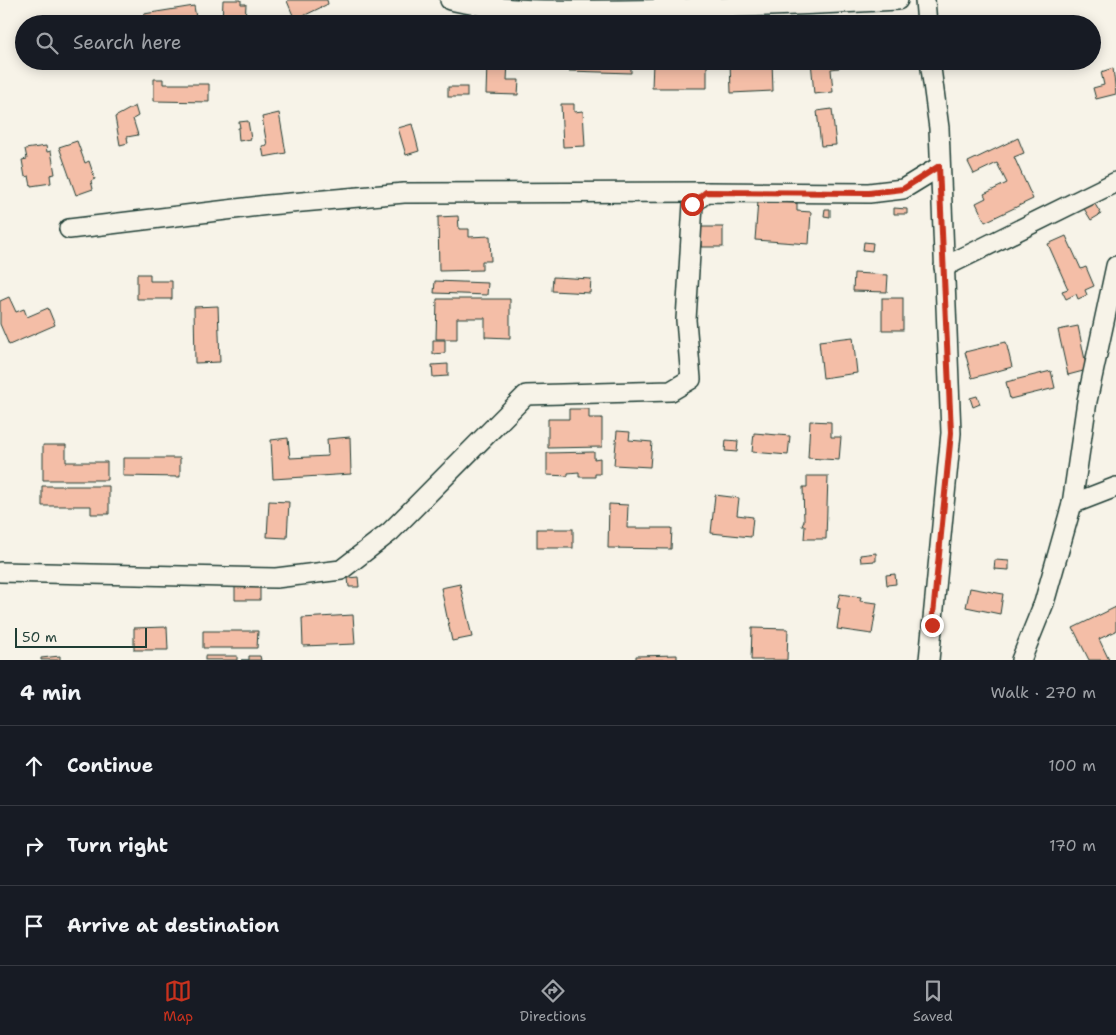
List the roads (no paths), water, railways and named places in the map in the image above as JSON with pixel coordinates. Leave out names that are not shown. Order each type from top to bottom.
[{"type":"street","points":[[450,0],[482,7],[548,11],[898,0]]},
{"type":"street","points":[[925,0],[926,15]]},
{"type":"street","points":[[930,660],[951,433],[939,128],[931,70]]},
{"type":"street","points":[[69,229],[268,204],[404,192],[869,193],[903,189],[939,166]]},
{"type":"street","points":[[944,267],[1116,182]]},
{"type":"street","points":[[0,572],[276,578],[341,570],[390,532],[526,396],[671,391],[691,379],[686,320],[692,204],[706,192]]},
{"type":"street","points":[[1021,660],[1044,603],[1072,504],[1087,401],[1116,266]]},
{"type":"street","points":[[1072,504],[1116,486]]}]
